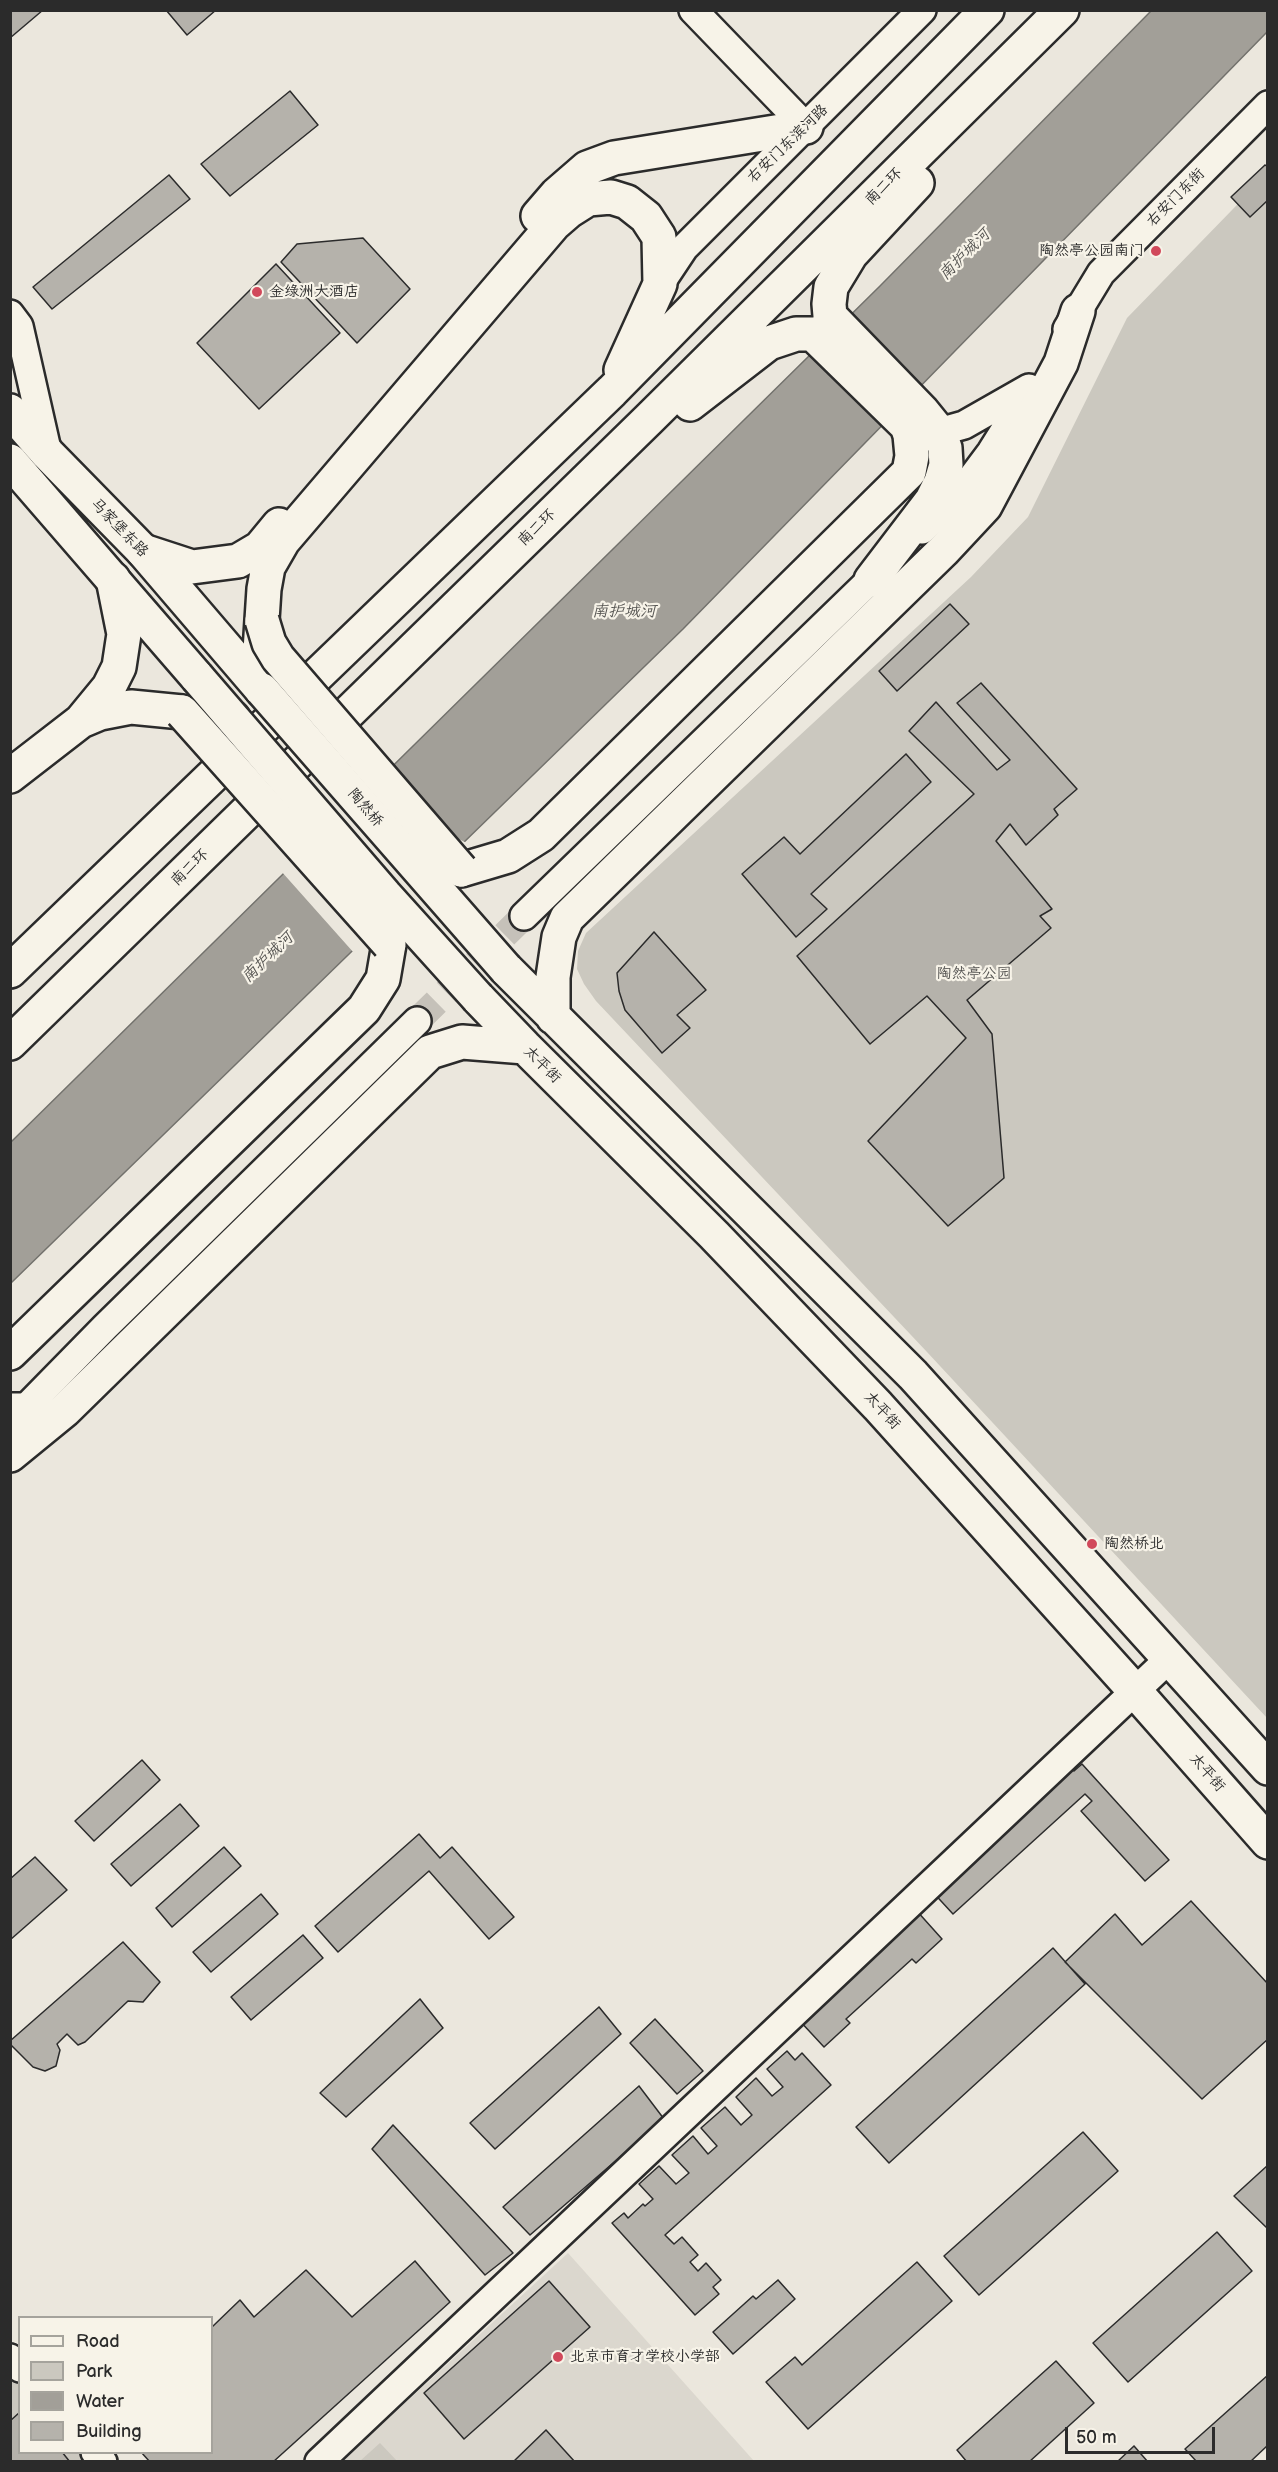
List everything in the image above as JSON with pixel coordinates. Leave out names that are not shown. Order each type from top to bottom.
[{"type":"main road","points":[[10,971],[612,391],[987,10]]},
{"type":"main road","name":"南二环","points":[[10,1043],[649,419],[1062,10]]},
{"type":"main road","points":[[143,551],[192,567],[238,561],[260,548],[557,194],[587,168],[614,158],[806,127]]},
{"type":"main road","points":[[649,419],[678,411],[694,402],[769,343],[821,325],[829,304],[831,287],[851,254],[916,185],[942,129]]},
{"type":"main road","points":[[262,690],[260,651],[268,567],[283,541],[554,224],[588,199],[611,197],[627,202],[646,217],[659,237],[660,284],[612,391]]},
{"type":"main road","points":[[1078,311],[1061,363],[985,506],[944,551],[567,918],[559,937],[553,977],[553,1017],[913,1375],[1268,1768]]},
{"type":"main road","points":[[821,325],[923,423],[945,448],[946,465],[941,483],[932,500],[871,580]]},
{"type":"main road","name":"马家堡东路","points":[[10,411],[48,454],[143,551],[223,648]]},
{"type":"main road","points":[[398,846],[446,869],[461,870],[508,856],[541,836],[909,472],[912,456],[910,435],[923,423]]},
{"type":"main road","points":[[10,461],[385,895],[389,944],[383,979],[364,1009],[10,1353]]},
{"type":"main road","points":[[81,721],[103,696],[118,667],[124,628],[113,579]]},
{"type":"main road","points":[[262,620],[269,643],[278,658],[461,870]]},
{"type":"main road","name":"陶然桥","points":[[223,648],[506,969],[553,1017]]},
{"type":"main road","points":[[14,768],[81,721],[100,713],[131,707],[182,712],[203,717],[233,718]]},
{"type":"main road","points":[[182,712],[389,944]]},
{"type":"main road","name":"太平街","points":[[385,895],[525,1047],[714,1235],[878,1406],[1268,1842]]},
{"type":"main road","points":[[10,1455],[65,1410],[430,1052],[462,1042],[525,1047]]},
{"type":"street","points":[[693,10],[806,127]]},
{"type":"street","name":"右安门东滨河路","points":[[660,284],[684,248],[922,10]]},
{"type":"street","name":"右安门东街","points":[[524,916],[964,488],[991,452],[1101,273],[1268,105]]},
{"type":"street","points":[[10,314],[19,326],[48,454]]},
{"type":"street","points":[[923,423],[964,425],[1032,386]]},
{"type":"street","points":[[10,485],[65,523]]},
{"type":"street","points":[[15,1414],[417,1021]]},
{"type":"street","points":[[319,2462],[1170,1658]]},
{"type":"shaded area","name":"北京市育才学校小学部","points":[[568,2253],[754,2461],[341,2462]]},
{"type":"green space","name":"陶然亭公园","points":[[1267,174],[1267,1718],[927,1352],[596,1001],[577,969],[578,951],[586,933],[971,577],[1028,517],[1127,318]]},
{"type":"green space","points":[[10,2376],[18,2384],[18,2454],[83,2454],[90,2461],[11,2461]]},
{"type":"green space","points":[[380,2443],[397,2461],[360,2461]]},
{"type":"water","name":"南护城河","points":[[1151,11],[1267,11],[1267,32],[683,629],[11,1283],[11,1142],[880,286]]},
{"type":"pier","points":[[389,765],[452,836],[467,843],[354,953],[281,871]]},
{"type":"building","points":[[10,10],[43,10],[10,38]]},
{"type":"building","points":[[166,10],[216,10],[187,35]]},
{"type":"building","points":[[290,91],[318,125],[230,196],[201,164]]},
{"type":"building","points":[[1265,165],[1268,167],[1268,200],[1250,217],[1231,197]]},
{"type":"building","points":[[169,175],[190,199],[52,309],[33,287]]},
{"type":"building","points":[[363,238],[410,289],[357,343],[281,262],[297,244]]},
{"type":"building","points":[[276,264],[340,333],[259,409],[197,343]]},
{"type":"building","points":[[950,604],[969,624],[897,691],[879,671]]},
{"type":"building","points":[[981,683],[1077,789],[1054,809],[1058,815],[1026,845],[1010,824],[996,841],[1052,909],[1040,916],[1051,928],[967,1000],[992,1034],[1004,1178],[948,1226],[868,1141],[966,1038],[927,996],[870,1044],[797,956],[974,794],[909,731],[936,702],[997,770],[1010,760],[957,703]]},
{"type":"building","points":[[906,754],[931,782],[811,894],[827,909],[796,937],[742,874],[784,837],[800,854]]},
{"type":"building","points":[[654,932],[706,990],[677,1015],[690,1028],[662,1053],[625,1010],[619,991],[617,973]]},
{"type":"building","points":[[142,1760],[160,1780],[94,1841],[75,1821]]},
{"type":"building","points":[[1067,1763],[1074,1771],[1082,1764],[1169,1860],[1145,1881],[1081,1811],[1092,1801],[1085,1794],[953,1914],[929,1888]]},
{"type":"building","points":[[180,1804],[199,1826],[131,1886],[111,1864]]},
{"type":"building","points":[[419,1834],[440,1858],[452,1847],[514,1917],[489,1939],[429,1871],[338,1952],[315,1926]]},
{"type":"building","points":[[224,1847],[241,1866],[172,1927],[156,1908]]},
{"type":"building","points":[[35,1857],[67,1890],[10,1940],[10,1879]]},
{"type":"building","points":[[261,1894],[278,1914],[211,1972],[193,1952]]},
{"type":"building","points":[[1191,1901],[1268,1984],[1268,2039],[1202,2099],[1065,1962],[1115,1914],[1142,1945]]},
{"type":"building","points":[[916,1910],[942,1939],[916,1963],[912,1959],[846,2019],[850,2023],[824,2047],[798,2019]]},
{"type":"building","points":[[303,1935],[323,1958],[251,2020],[231,1997]]},
{"type":"building","points":[[123,1942],[160,1982],[143,2002],[128,2001],[85,2042],[78,2045],[67,2034],[57,2044],[60,2050],[56,2066],[45,2071],[33,2067],[10,2044],[10,2041]]},
{"type":"building","points":[[1053,1948],[1085,1984],[889,2163],[856,2127]]},
{"type":"building","points":[[420,1999],[443,2028],[346,2117],[320,2093]]},
{"type":"building","points":[[599,2007],[621,2034],[495,2149],[470,2123]]},
{"type":"building","points":[[655,2019],[703,2071],[677,2094],[630,2043]]},
{"type":"building","points":[[787,2051],[795,2060],[802,2053],[831,2085],[665,2235],[674,2244],[682,2237],[698,2255],[690,2262],[698,2271],[706,2263],[721,2280],[713,2287],[719,2294],[695,2315],[612,2223],[624,2213],[628,2218],[643,2204],[645,2206],[653,2199],[639,2184],[659,2166],[676,2184],[689,2173],[672,2155],[693,2136],[708,2154],[717,2146],[701,2128],[725,2107],[741,2125],[752,2115],[736,2097],[756,2078],[772,2096],[783,2087],[767,2069]]},
{"type":"building","points":[[639,2086],[664,2119],[530,2235],[503,2207]]},
{"type":"building","points":[[393,2125],[513,2253],[485,2275],[372,2149]]},
{"type":"building","points":[[1083,2132],[1118,2171],[979,2295],[944,2256]]},
{"type":"building","points":[[1268,2165],[1268,2229],[1234,2196]]},
{"type":"building","points":[[1217,2232],[1252,2271],[1128,2382],[1093,2343]]},
{"type":"building","points":[[415,2261],[450,2302],[273,2462],[150,2462],[143,2454],[213,2454],[213,2326],[240,2300],[254,2317],[306,2270],[352,2317]]},
{"type":"building","points":[[917,2262],[952,2301],[808,2429],[766,2382],[795,2357],[802,2365]]},
{"type":"building","points":[[778,2280],[795,2299],[733,2354],[713,2332],[753,2296],[756,2299]]},
{"type":"building","points":[[549,2281],[590,2327],[464,2439],[424,2393]]},
{"type":"building","points":[[1056,2361],[1094,2403],[1029,2462],[967,2462],[957,2450]]},
{"type":"building","points":[[1268,2375],[1268,2445],[1250,2462],[1197,2462],[1185,2449]]},
{"type":"building","points":[[18,2414],[18,2454],[64,2454],[70,2462],[10,2462],[10,2421]]},
{"type":"building","points":[[546,2430],[575,2462],[513,2462]]},
{"type":"building","points":[[1134,2446],[1148,2462],[1117,2462]]},
{"type":"tunnel","points":[[417,1021],[524,916]]},
{"type":"place","name":"陶然亭公园南门","points":[[1156,251]]},
{"type":"place","name":"金绿洲大酒店","points":[[257,292]]},
{"type":"place","name":"陶然桥北","points":[[1092,1544]]},
{"type":"place","name":"北京市育才学校小学部","points":[[558,2357]]}]
